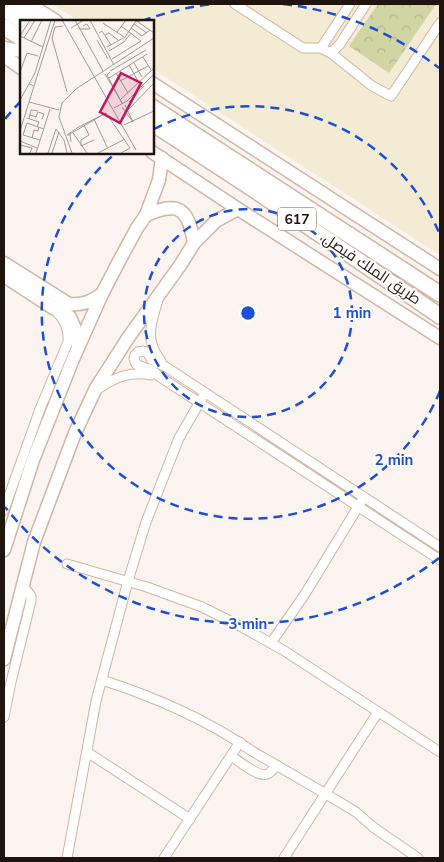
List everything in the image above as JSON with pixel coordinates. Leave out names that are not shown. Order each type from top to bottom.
[{"type":"highway","points":[[19,4],[35,20]]},
{"type":"highway","points":[[4,9],[20,20]]},
{"type":"highway","points":[[4,27],[20,37]]},
{"type":"highway","name":"طريق الملك فيصل","points":[[154,108],[440,294]]},
{"type":"highway","name":"طريق الملك فيصل","points":[[154,124],[440,316]]},
{"type":"main road","points":[[29,4],[54,20]]},
{"type":"main road","points":[[4,48],[20,51]]},
{"type":"main road","points":[[4,56],[20,67]]},
{"type":"main road","points":[[154,84],[440,269]]},
{"type":"main road","points":[[157,155],[440,338]]},
{"type":"main road","points":[[4,550],[33,460],[78,348],[117,264],[146,215],[159,180],[157,155]]},
{"type":"main road","points":[[146,215],[158,210],[178,209],[188,219],[194,242]]},
{"type":"main road","points":[[4,659],[34,542],[75,433],[95,391],[128,338],[181,264],[194,242],[216,221],[238,209]]},
{"type":"main road","points":[[4,263],[69,304],[87,303],[102,294]]},
{"type":"main road","points":[[4,276],[10,285],[64,312],[70,318],[76,331],[78,348]]},
{"type":"street","points":[[235,4],[303,48],[321,48],[331,53],[372,86],[391,96],[440,23]]},
{"type":"street","points":[[321,48],[350,4]]},
{"type":"street","points":[[331,53],[340,44],[366,4]]},
{"type":"street","points":[[162,290],[151,322],[150,336],[156,354],[166,367]]},
{"type":"street","points":[[4,510],[24,450],[68,342],[69,334],[64,318],[53,308]]},
{"type":"street","points":[[440,547],[166,367],[152,360],[147,352],[138,352],[135,355],[134,358],[137,365],[152,370],[440,560]]},
{"type":"street","points":[[160,377],[166,367]]},
{"type":"street","points":[[95,391],[124,375],[133,373],[160,377]]},
{"type":"street","points":[[67,858],[96,701],[128,581],[146,522],[179,438],[205,393]]},
{"type":"street","points":[[271,643],[305,594],[364,497]]},
{"type":"street","points":[[67,564],[147,587],[202,607],[242,627],[271,643],[440,752]]},
{"type":"street","points":[[4,718],[31,601],[31,596],[23,586]]},
{"type":"street","points":[[102,680],[137,691],[178,708],[240,742],[356,812],[405,855],[418,858]]},
{"type":"street","points":[[284,858],[378,712]]},
{"type":"street","points":[[164,858],[240,742]]},
{"type":"street","points":[[87,752],[190,819]]},
{"type":"street","points":[[231,756],[258,774],[266,775],[276,765]]},
{"type":"shaded area","points":[[52,4],[440,4],[440,255],[154,70],[154,20],[77,20]]},
{"type":"green space","points":[[378,4],[436,4],[389,73],[349,46]]}]
